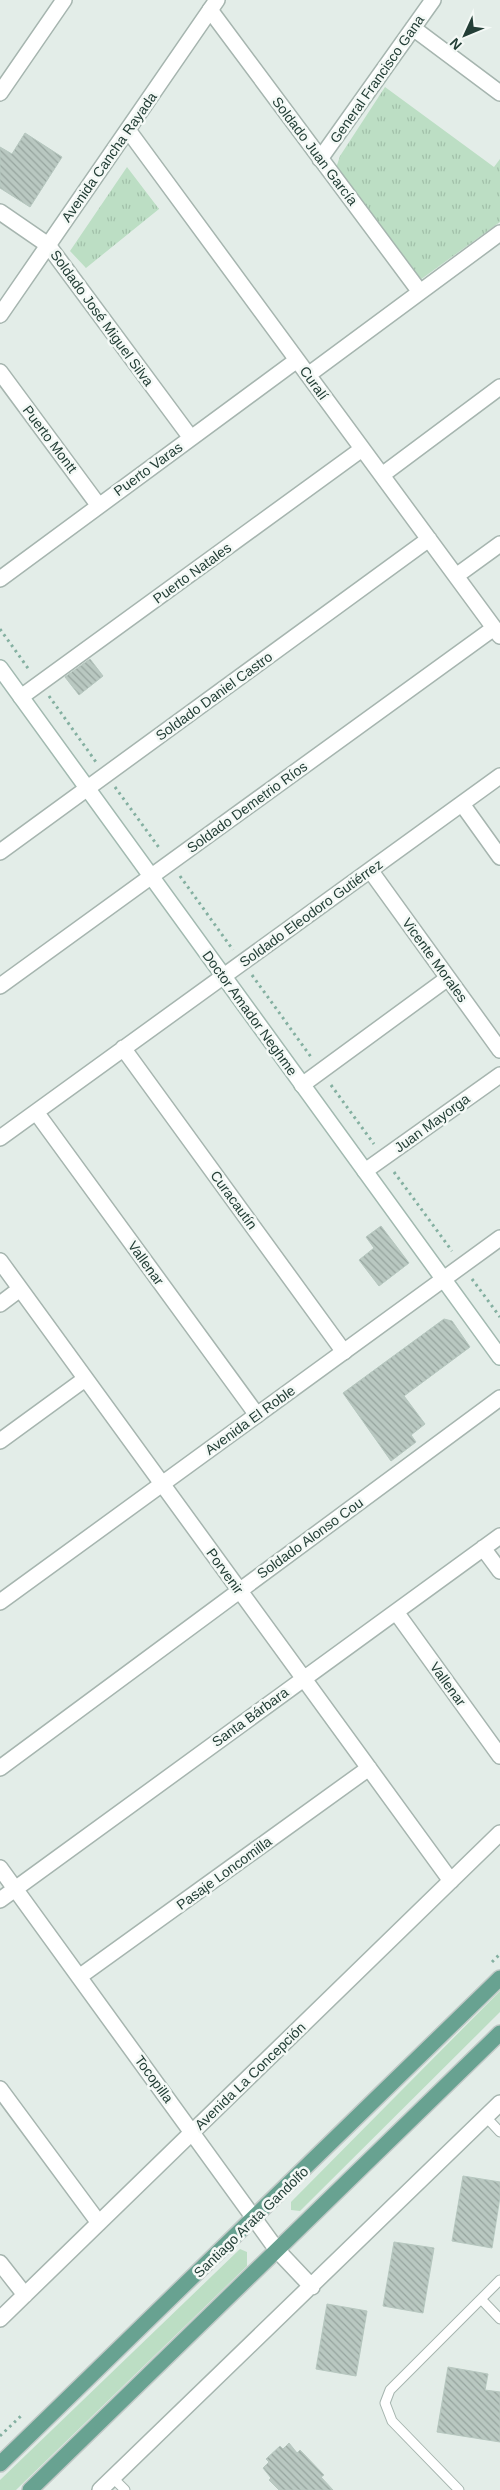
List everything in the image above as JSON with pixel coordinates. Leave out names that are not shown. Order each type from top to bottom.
[{"type":"main road","name":"Santiago Arata Gandolfo","points":[[0,2464],[500,1978]]},
{"type":"main road","points":[[30,2490],[500,2033]]},
{"type":"street","points":[[0,93],[64,0]]},
{"type":"street","name":"General Francisco Gana","points":[[320,159],[433,0]]},
{"type":"street","name":"Avenida Cancha Rayada","points":[[0,315],[214,5]]},
{"type":"street","name":"Soldado Juan García","points":[[214,5],[320,159],[420,292]]},
{"type":"street","points":[[413,28],[500,93]]},
{"type":"street","name":"Curalí","points":[[128,130],[497,632]]},
{"type":"street","name":"Soldado José Miguel Silva","points":[[0,212],[48,245],[191,438]]},
{"type":"street","points":[[308,375],[500,233]]},
{"type":"street","name":"Puerto Varas","points":[[0,579],[297,360]]},
{"type":"street","name":"Puerto Montt","points":[[0,372],[99,506]]},
{"type":"street","points":[[382,475],[500,387]]},
{"type":"street","name":"Puerto Natales","points":[[22,697],[362,449]]},
{"type":"street","name":"Soldado Daniel Castro","points":[[0,852],[429,539]]},
{"type":"street","points":[[456,576],[500,544]]},
{"type":"street","name":"Soldado Demetrio Ríos","points":[[0,986],[151,876],[497,632]]},
{"type":"street","name":"Doctor Amador Neghme","points":[[0,668],[500,1358]]},
{"type":"street","name":"Soldado Eleodoro Gutiérrez","points":[[0,1138],[500,776]]},
{"type":"street","points":[[462,804],[500,857]]},
{"type":"street","name":"Vicente Morales","points":[[370,870],[500,1050]]},
{"type":"street","points":[[302,1085],[448,978]]},
{"type":"street","name":"Curacautín","points":[[124,1048],[344,1352]]},
{"type":"street","name":"Juan Mayorga","points":[[365,1172],[500,1075]]},
{"type":"street","name":"Vallenar","points":[[36,1112],[257,1415]]},
{"type":"street","name":"Avenida El Roble","points":[[0,1602],[500,1238]]},
{"type":"street","name":"Porvenir","points":[[0,1261],[451,1881]]},
{"type":"street","points":[[0,1304],[20,1289]]},
{"type":"street","points":[[0,1441],[85,1378]]},
{"type":"street","name":"Soldado Alonso Cou","points":[[0,1768],[500,1398]]},
{"type":"street","name":"Santa Bárbara","points":[[0,1900],[500,1536]]},
{"type":"street","points":[[484,1548],[500,1571]]},
{"type":"street","name":"Vallenar","points":[[396,1612],[500,1756]]},
{"type":"street","name":"Pasaje Loncomilla","points":[[79,1977],[369,1768]]},
{"type":"street","name":"Avenida La Concepción","points":[[0,2320],[500,1833]]},
{"type":"street","name":"Tocopilla","points":[[0,1868],[277,2250],[312,2287]]},
{"type":"street","points":[[0,2088],[99,2223]]},
{"type":"street","points":[[100,2490],[312,2287],[500,2103]]},
{"type":"street","points":[[0,2262],[25,2295]]},
{"type":"lane","points":[[486,2117],[500,2132]]},
{"type":"lane","points":[[459,2490],[392,2421],[385,2403],[390,2390],[500,2280]]},
{"type":"lane","points":[[481,2299],[500,2319]]},
{"type":"lane","points":[[113,2478],[126,2490]]},
{"type":"green space","points":[[385,87],[494,167],[500,159],[500,222],[420,280],[336,168],[340,156]]},
{"type":"green space","points":[[127,167],[159,209],[86,268],[70,251]]},
{"type":"green space","points":[[500,1991],[500,2012],[300,2211],[291,2210],[291,2202]]},
{"type":"green space","points":[[240,2249],[247,2252],[247,2266],[16,2490],[0,2490],[0,2480]]},
{"type":"building","points":[[25,133],[62,157],[30,207],[0,188],[0,147],[12,154]]},
{"type":"building","points":[[90,659],[103,676],[79,695],[65,677]]},
{"type":"building","points":[[381,1226],[409,1263],[379,1286],[359,1260],[374,1248],[366,1237]]},
{"type":"building","points":[[444,1319],[452,1321],[470,1347],[404,1396],[425,1424],[411,1435],[416,1442],[391,1461],[343,1393]]},
{"type":"building","points":[[463,2176],[500,2182],[500,2197],[492,2248],[452,2241]]},
{"type":"building","points":[[394,2242],[434,2248],[423,2313],[383,2306]]},
{"type":"building","points":[[327,2304],[367,2311],[356,2376],[316,2369]]},
{"type":"building","points":[[448,2367],[488,2374],[485,2390],[500,2392],[500,2442],[437,2432]]},
{"type":"building","points":[[289,2443],[297,2453],[300,2450],[324,2475],[321,2477],[333,2490],[279,2490],[269,2480],[271,2478],[263,2468],[269,2462],[266,2459],[280,2446],[283,2449]]}]
